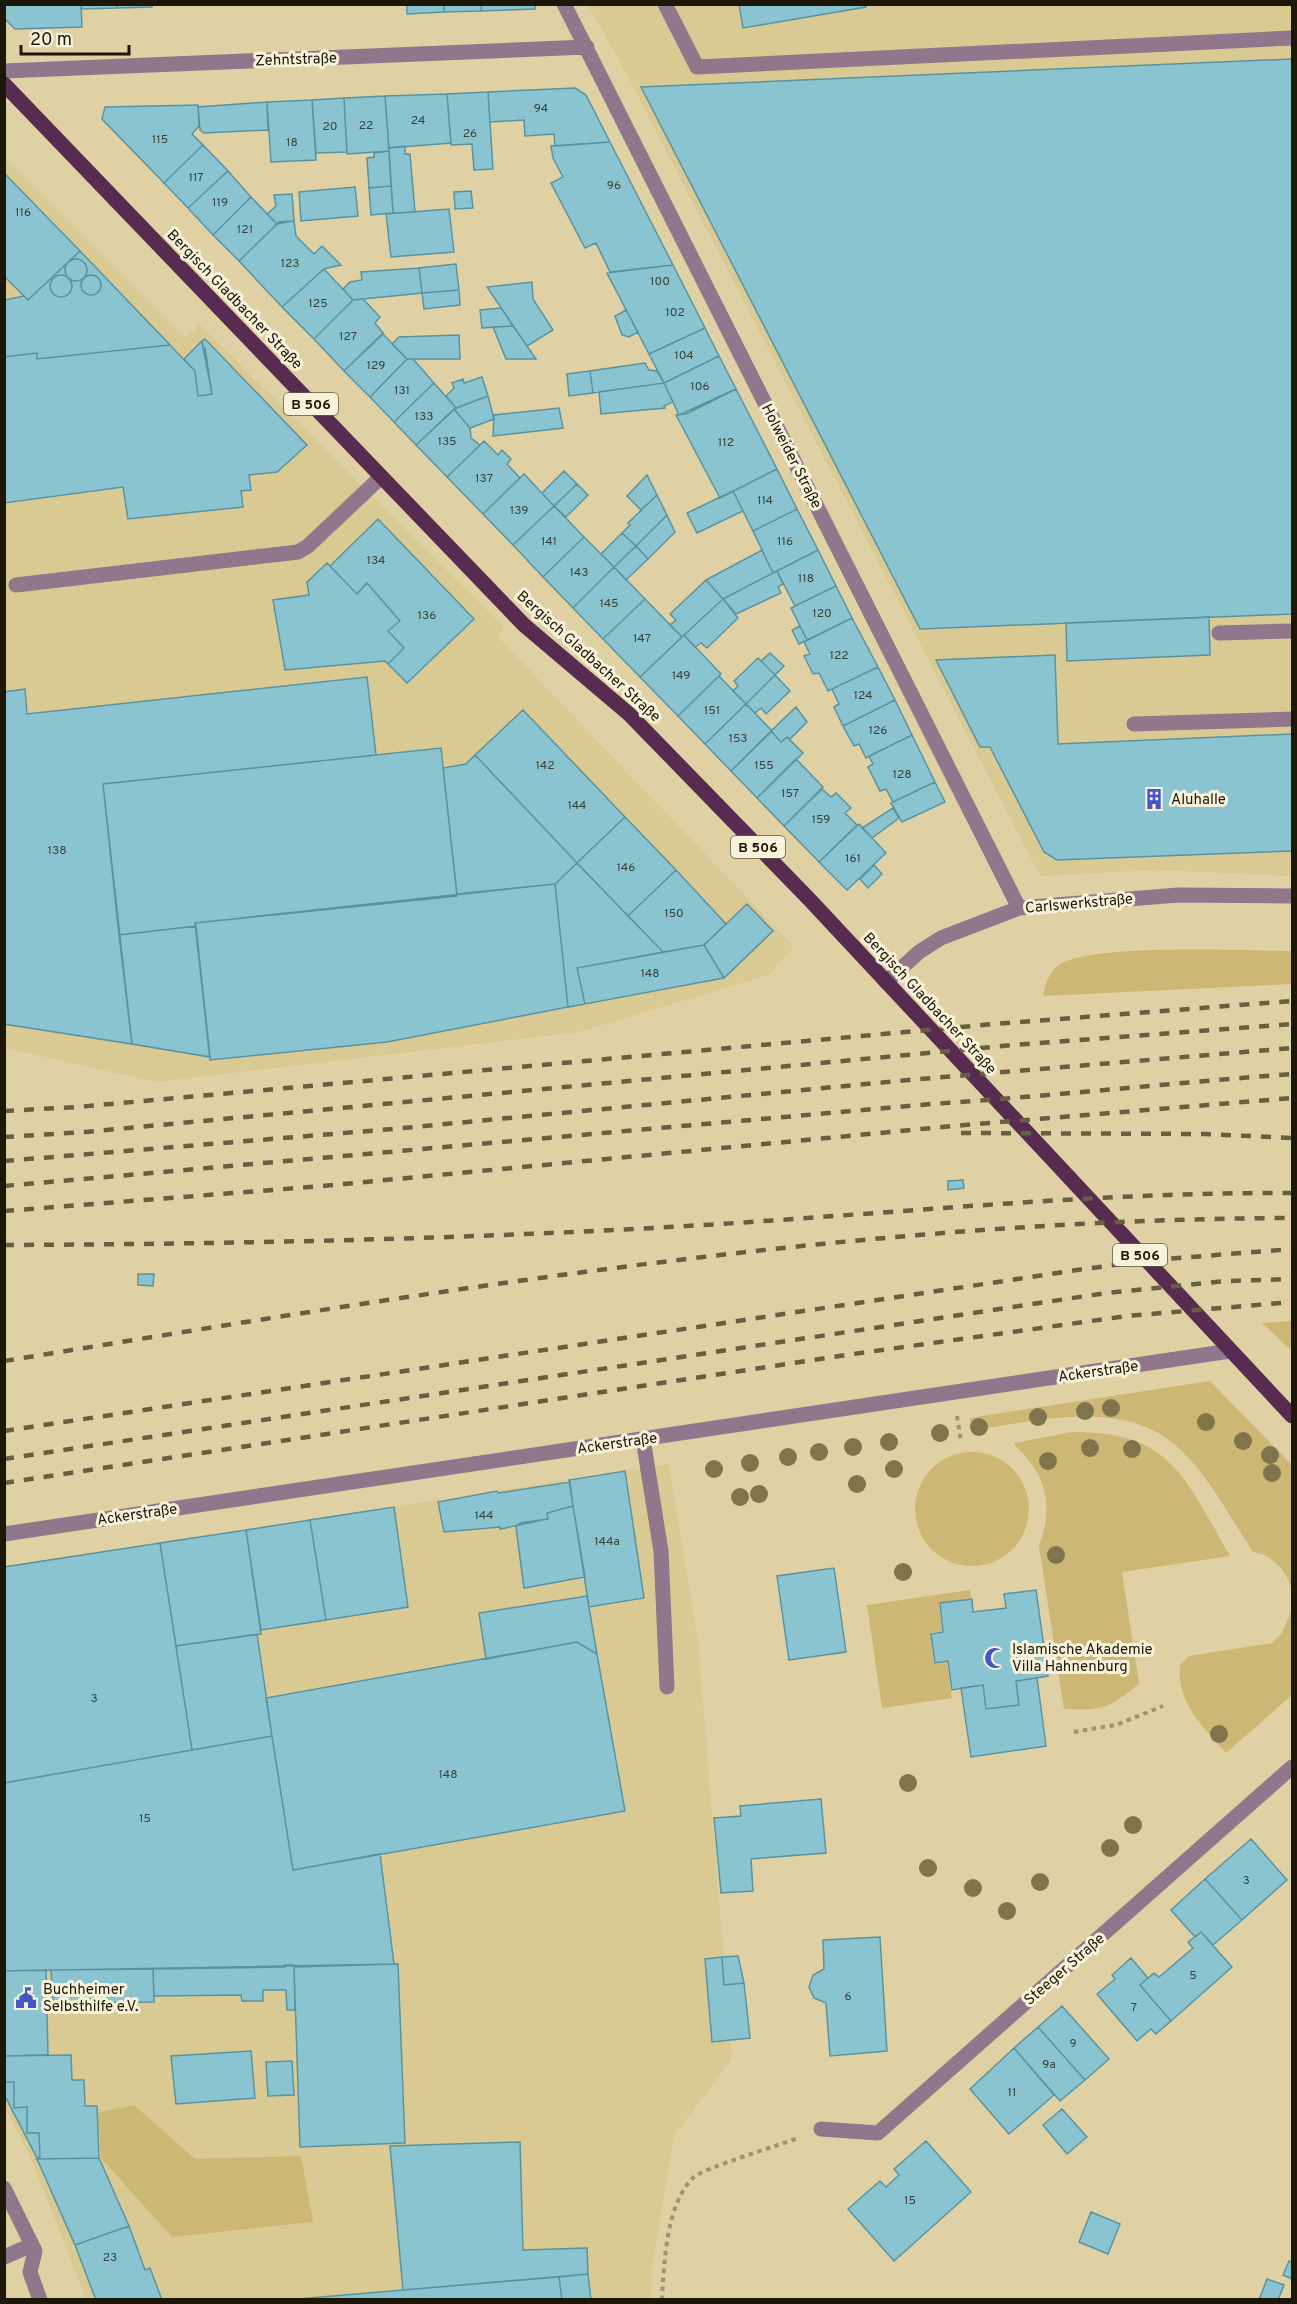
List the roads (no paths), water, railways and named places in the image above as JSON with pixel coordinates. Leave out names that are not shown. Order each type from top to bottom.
[{"type":"main road","name":"Bergisch Gladbacher Straße","points":[[4,84],[524,625],[629,714],[886,982],[1293,1416]]},
{"type":"street","name":"Holweider Straße","points":[[564,4],[1019,908]]},
{"type":"street","points":[[665,4],[697,67],[1293,38]]},
{"type":"street","name":"Zehntstraße","points":[[4,71],[587,47]]},
{"type":"street","points":[[16,585],[298,552],[308,546],[381,477]]},
{"type":"street","points":[[1218,633],[1293,631]]},
{"type":"street","points":[[1134,724],[1293,719]]},
{"type":"street","name":"Carlswerkstraße","points":[[886,982],[919,952],[941,938],[1019,908],[1178,895],[1293,896]]},
{"type":"street","name":"Ackerstraße","points":[[4,1534],[1230,1351]]},
{"type":"street","points":[[643,1439],[661,1551],[667,1687]]},
{"type":"street","name":"Steeger Straße","points":[[821,2129],[878,2133],[1293,1767]]},
{"type":"street","points":[[4,2188],[35,2251],[30,2272],[40,2300]]},
{"type":"street","points":[[4,2257],[32,2245]]},
{"type":"railway","points":[[4,1111],[77,1107],[994,1024],[1292,1001]]},
{"type":"railway","points":[[4,1137],[85,1132],[1013,1045],[1292,1024]]},
{"type":"railway","points":[[4,1161],[393,1129],[908,1080],[1292,1048]]},
{"type":"railway","points":[[4,1186],[1292,1074]]},
{"type":"railway","points":[[4,1211],[323,1186],[953,1126],[1292,1098]]},
{"type":"railway","points":[[961,1133],[1205,1134],[1292,1138]]},
{"type":"railway","points":[[4,1245],[267,1242],[529,1234],[1145,1196],[1292,1193]]},
{"type":"railway","points":[[4,1361],[485,1286],[807,1245],[968,1231],[1130,1222],[1292,1218]]},
{"type":"railway","points":[[4,1431],[1084,1269],[1153,1260],[1292,1249]]},
{"type":"railway","points":[[4,1459],[1106,1293],[1227,1281],[1292,1279]]},
{"type":"railway","points":[[4,1483],[846,1355],[1127,1316],[1292,1302]]},
{"type":"place","name":"Aluhalle","points":[[1154,799]]},
{"type":"place","name":"Islamische Akademie Villa Hahnenburg","points":[[995,1658]]},
{"type":"place","name":"Buchheimer Selbsthilfe e.V.","points":[[26,1998]]}]
